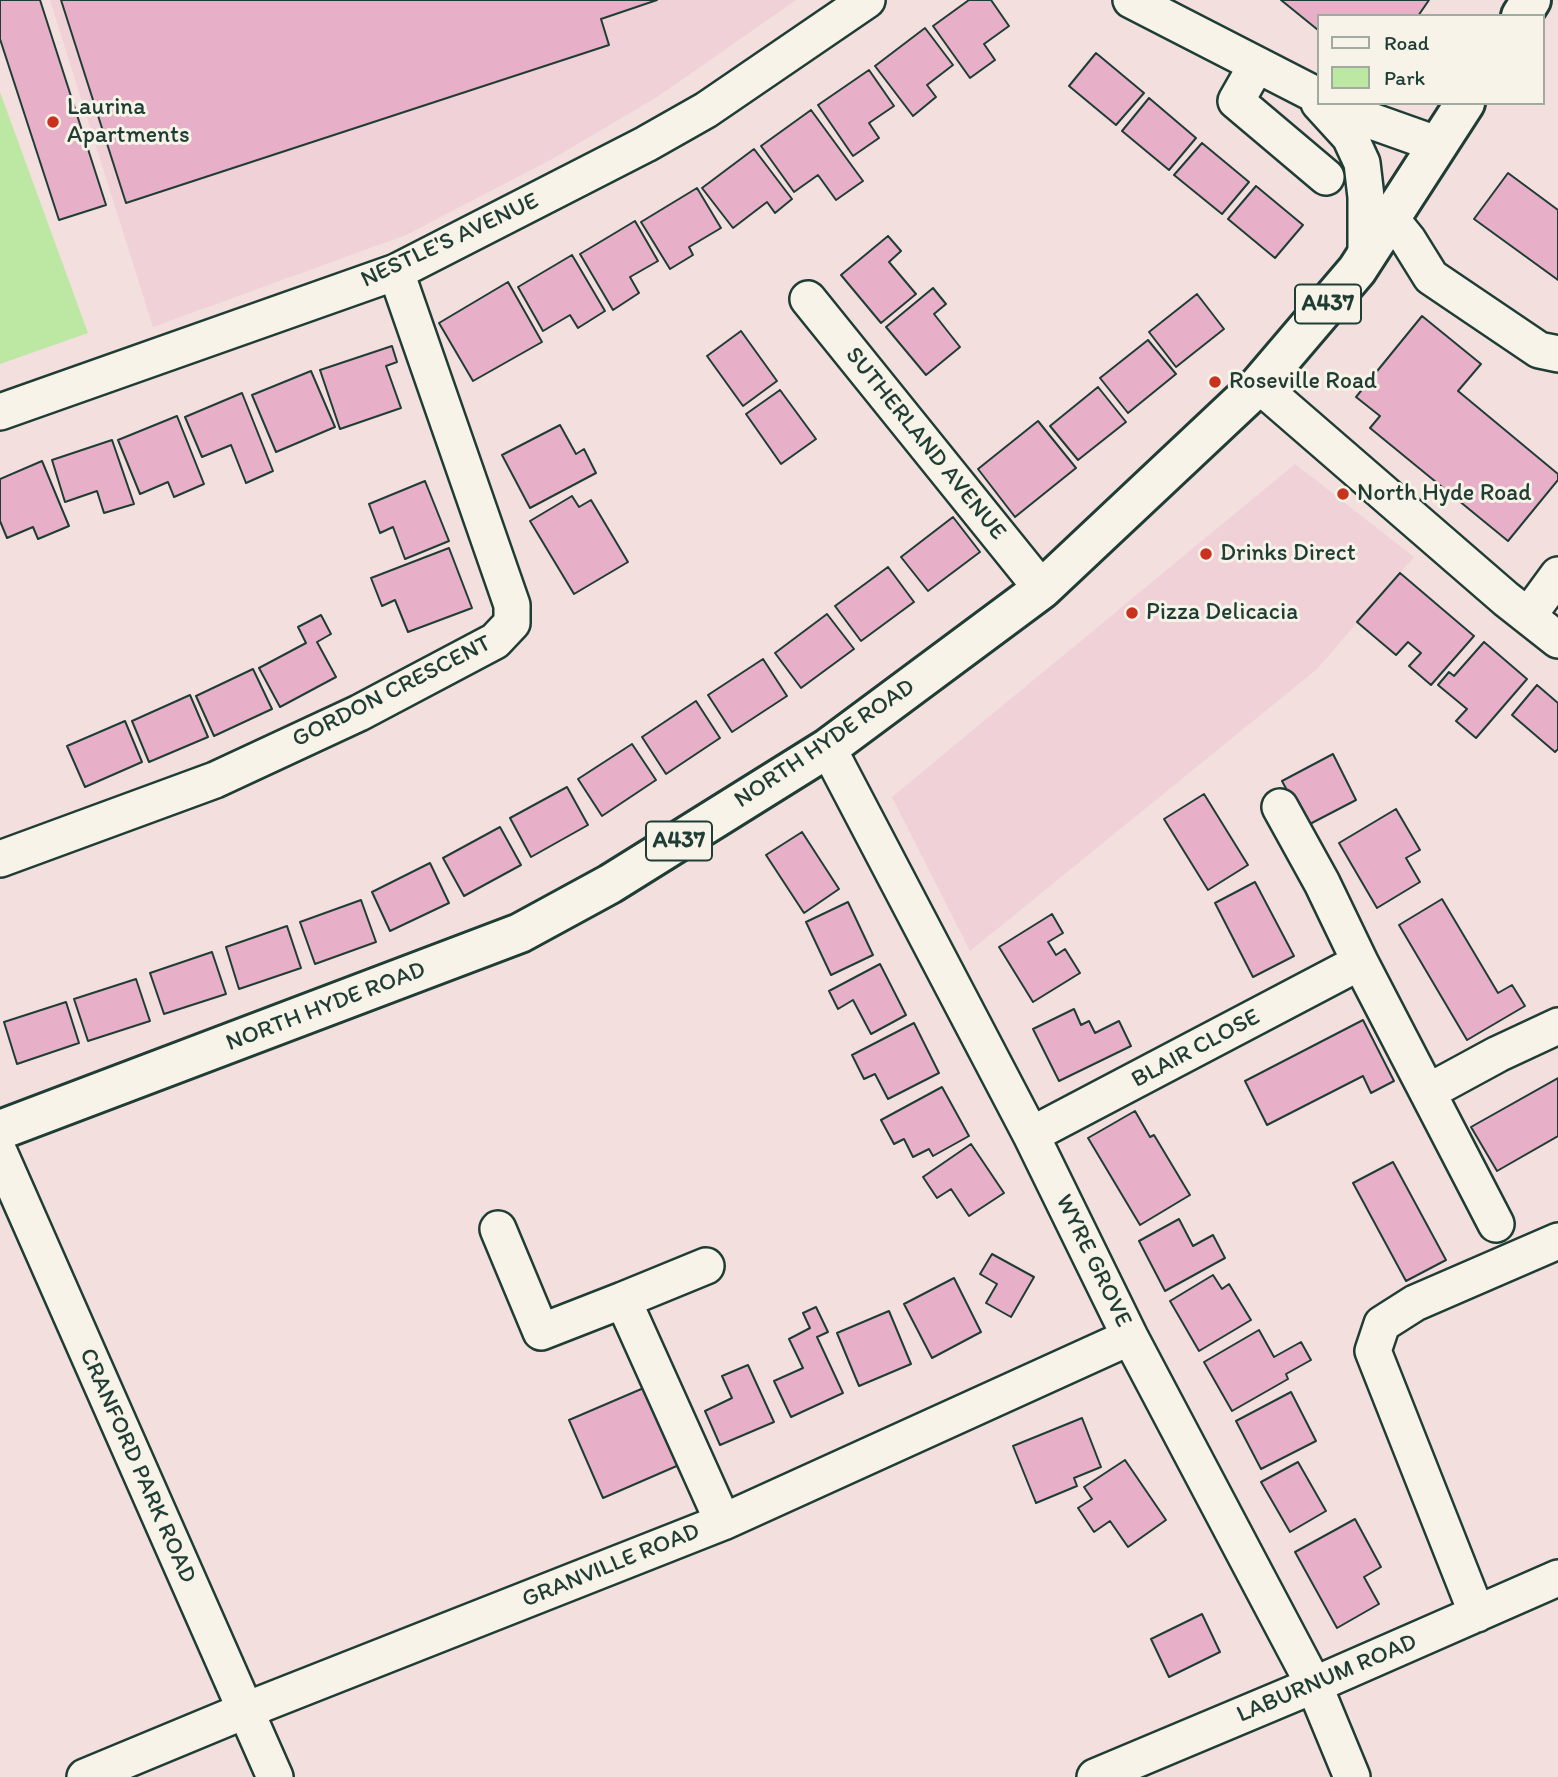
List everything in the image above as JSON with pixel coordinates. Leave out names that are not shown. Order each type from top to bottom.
[{"type":"main road","name":"NORTH HYDE ROAD","points":[[0,1130],[520,933],[610,884],[828,748],[1042,589],[1259,385],[1366,258],[1464,105]]},
{"type":"street","name":"NESTLE'S AVENUE","points":[[0,412],[396,272],[682,124],[867,0]]},
{"type":"street","points":[[1131,0],[1316,96]]},
{"type":"street","points":[[1256,66],[1236,101],[1326,177]]},
{"type":"street","points":[[1325,105],[1350,137],[1362,163],[1366,197],[1366,258]]},
{"type":"street","points":[[1334,105],[1439,145]]},
{"type":"street","points":[[1391,219],[1431,277],[1539,350],[1558,354]]},
{"type":"street","name":"GORDON CRESCENT","points":[[0,859],[215,780],[359,713],[483,648],[495,641],[512,623],[512,605],[396,272]]},
{"type":"street","name":"SUTHERLAND AVENUE","points":[[808,299],[1042,589]]},
{"type":"street","points":[[1259,385],[1558,640]]},
{"type":"street","points":[[1528,615],[1558,575]]},
{"type":"street","name":"WYRE GROVE","points":[[828,748],[1031,1135],[1130,1337],[1314,1685],[1352,1777]]},
{"type":"street","points":[[1280,807],[1322,883],[1496,1224]]},
{"type":"street","name":"BLAIR CLOSE","points":[[1031,1135],[1360,962]]},
{"type":"street","points":[[1429,1092],[1558,1026]]},
{"type":"street","name":"CRANFORD PARK ROAD","points":[[0,1154],[275,1777]]},
{"type":"street","points":[[498,1229],[541,1332],[706,1266]]},
{"type":"street","points":[[1477,1614],[1373,1351],[1382,1324],[1415,1303],[1558,1241]]},
{"type":"street","points":[[623,1300],[723,1522]]},
{"type":"street","name":"GRANVILLE ROAD","points":[[85,1777],[244,1711],[723,1522],[1130,1337]]},
{"type":"street","name":"LABURNUM ROAD","points":[[1095,1777],[1558,1578]]},
{"type":"shaded area","points":[[50,0],[796,0],[657,97],[552,159],[406,235],[153,327]]},
{"type":"shaded area","points":[[1295,464],[1414,557],[1317,669],[970,951],[892,797]]},
{"type":"green space","points":[[0,92],[88,333],[0,364]]},
{"type":"building","name":"Laurina Apartments","points":[[0,0],[40,0],[106,205],[59,220],[0,39]]},
{"type":"building","points":[[61,0],[657,0],[601,19],[609,45],[126,203]]},
{"type":"building","points":[[969,0],[991,0],[1009,26],[984,44],[995,60],[970,78],[933,26]]},
{"type":"building","points":[[1281,0],[1429,0],[1419,14],[1316,14],[1316,28]]},
{"type":"building","points":[[925,28],[953,65],[927,85],[936,97],[913,116],[875,66]]},
{"type":"building","points":[[1096,53],[1144,93],[1116,125],[1069,86]]},
{"type":"building","points":[[869,70],[894,106],[869,123],[879,138],[853,156],[818,105]]},
{"type":"building","points":[[1149,98],[1196,138],[1169,170],[1122,131]]},
{"type":"building","points":[[811,110],[863,181],[836,200],[818,175],[794,192],[761,146]]},
{"type":"building","points":[[1202,143],[1249,182],[1222,214],[1174,175]]},
{"type":"building","points":[[754,149],[792,199],[775,213],[767,202],[733,228],[702,188]]},
{"type":"building","points":[[1508,173],[1558,210],[1558,280],[1474,219]]},
{"type":"building","points":[[1256,186],[1303,225],[1275,258],[1228,219]]},
{"type":"building","points":[[697,188],[721,228],[689,247],[693,255],[670,269],[641,222]]},
{"type":"building","points":[[635,221],[658,261],[630,277],[639,293],[613,310],[580,254]]},
{"type":"building","points":[[888,236],[901,251],[889,262],[916,294],[881,323],[841,275]]},
{"type":"building","points":[[572,255],[605,311],[578,328],[570,315],[543,331],[518,287]]},
{"type":"building","points":[[508,282],[542,342],[473,381],[439,323]]},
{"type":"building","points":[[933,288],[946,304],[934,314],[960,347],[926,375],[886,327]]},
{"type":"building","points":[[1197,294],[1224,329],[1176,367],[1149,332]]},
{"type":"building","points":[[1422,316],[1481,364],[1458,391],[1558,474],[1558,480],[1508,541],[1370,428],[1380,416],[1356,397]]},
{"type":"building","points":[[741,331],[777,381],[743,406],[707,356]]},
{"type":"building","points":[[1148,340],[1176,374],[1128,413],[1100,378]]},
{"type":"building","points":[[392,346],[397,362],[386,366],[401,408],[340,429],[320,370]]},
{"type":"building","points":[[311,371],[335,427],[276,452],[252,395]]},
{"type":"building","points":[[1098,387],[1126,422],[1078,460],[1050,426]]},
{"type":"building","points":[[780,390],[816,439],[781,464],[746,414]]},
{"type":"building","points":[[242,393],[273,471],[246,483],[231,445],[202,457],[185,417]]},
{"type":"building","points":[[177,416],[204,484],[174,497],[168,482],[140,494],[118,440]]},
{"type":"building","points":[[1038,421],[1076,468],[1015,517],[978,469]]},
{"type":"building","points":[[560,425],[576,454],[584,449],[596,473],[530,508],[502,455]]},
{"type":"building","points":[[112,440],[134,504],[104,513],[97,491],[65,502],[52,460]]},
{"type":"building","points":[[42,461],[69,526],[38,539],[33,527],[7,538],[0,521],[0,479]]},
{"type":"building","points":[[425,481],[449,541],[405,559],[393,527],[380,533],[369,504]]},
{"type":"building","points":[[572,496],[579,507],[591,500],[628,562],[574,594],[530,521]]},
{"type":"building","points":[[953,517],[980,552],[928,591],[901,557]]},
{"type":"building","points":[[449,548],[472,608],[408,632],[395,600],[382,606],[371,578]]},
{"type":"building","points":[[888,567],[914,602],[861,641],[835,606]]},
{"type":"building","points":[[1400,573],[1474,636],[1431,685],[1409,666],[1421,653],[1408,642],[1396,655],[1357,622]]},
{"type":"building","points":[[827,614],[854,649],[801,688],[775,653]]},
{"type":"building","points":[[321,615],[331,634],[317,642],[336,677],[280,707],[259,668],[306,643],[298,627]]},
{"type":"building","points":[[1484,642],[1527,679],[1476,738],[1456,721],[1467,709],[1438,685],[1449,672],[1454,676]]},
{"type":"building","points":[[763,659],[787,696],[732,732],[708,695]]},
{"type":"building","points":[[253,669],[272,709],[214,736],[196,696]]},
{"type":"building","points":[[1537,685],[1558,703],[1558,749],[1555,752],[1512,715]]},
{"type":"building","points":[[190,695],[208,737],[149,762],[132,721]]},
{"type":"building","points":[[696,701],[720,738],[666,774],[642,737]]},
{"type":"building","points":[[125,721],[142,762],[85,787],[67,746]]},
{"type":"building","points":[[632,744],[656,780],[602,816],[578,779]]},
{"type":"building","points":[[1333,754],[1356,800],[1306,826],[1282,781]]},
{"type":"building","points":[[567,787],[588,825],[531,857],[510,818]]},
{"type":"building","points":[[1204,794],[1248,865],[1208,890],[1164,819]]},
{"type":"building","points":[[1396,809],[1420,850],[1406,858],[1420,882],[1377,908],[1339,843]]},
{"type":"building","points":[[500,827],[521,865],[464,896],[443,858]]},
{"type":"building","points":[[802,832],[839,889],[804,913],[766,855]]},
{"type":"building","points":[[430,863],[449,903],[390,931],[372,892]]},
{"type":"building","points":[[1255,882],[1294,956],[1253,977],[1215,903]]},
{"type":"building","points":[[1442,899],[1498,993],[1512,985],[1525,1006],[1467,1040],[1399,925]]},
{"type":"building","points":[[361,900],[376,942],[315,964],[300,922]]},
{"type":"building","points":[[848,902],[873,955],[831,975],[806,922]]},
{"type":"building","points":[[1052,914],[1063,933],[1048,942],[1056,955],[1065,949],[1080,973],[1033,1002],[999,947]]},
{"type":"building","points":[[287,926],[301,968],[239,989],[226,947]]},
{"type":"building","points":[[212,952],[226,994],[164,1014],[150,973]]},
{"type":"building","points":[[880,964],[906,1015],[871,1034],[853,1000],[838,1009],[829,991]]},
{"type":"building","points":[[136,979],[150,1021],[88,1041],[74,999]]},
{"type":"building","points":[[66,1002],[79,1043],[17,1064],[4,1022]]},
{"type":"building","points":[[1074,1009],[1081,1025],[1089,1021],[1095,1033],[1119,1021],[1131,1046],[1059,1081],[1033,1029]]},
{"type":"building","points":[[1363,1020],[1394,1081],[1371,1093],[1363,1076],[1267,1125],[1245,1081]]},
{"type":"building","points":[[914,1023],[939,1073],[888,1099],[875,1074],[864,1079],[852,1055]]},
{"type":"building","points":[[1558,1078],[1558,1136],[1497,1171],[1471,1127]]},
{"type":"building","points":[[942,1087],[969,1136],[933,1156],[929,1149],[913,1157],[904,1139],[894,1144],[881,1120]]},
{"type":"building","points":[[1135,1111],[1150,1137],[1154,1135],[1190,1195],[1140,1225],[1088,1138]]},
{"type":"building","points":[[971,1144],[1004,1193],[969,1216],[951,1189],[937,1198],[923,1177]]},
{"type":"building","points":[[1393,1162],[1446,1260],[1406,1281],[1353,1183]]},
{"type":"building","points":[[1179,1219],[1193,1246],[1213,1235],[1225,1258],[1165,1291],[1139,1241]]},
{"type":"building","points":[[992,1254],[1034,1277],[1011,1317],[986,1303],[997,1284],[980,1274]]},
{"type":"building","points":[[1213,1275],[1222,1289],[1229,1284],[1251,1320],[1199,1351],[1170,1301]]},
{"type":"building","points":[[954,1278],[981,1332],[932,1358],[904,1304]]},
{"type":"building","points":[[816,1307],[828,1332],[817,1337],[843,1393],[791,1417],[774,1381],[803,1368],[789,1339],[810,1328],[803,1313]]},
{"type":"building","points":[[889,1311],[911,1364],[859,1386],[837,1333]]},
{"type":"building","points":[[1259,1330],[1274,1357],[1301,1342],[1311,1360],[1286,1374],[1288,1379],[1232,1411],[1204,1362]]},
{"type":"building","points":[[748,1365],[774,1422],[720,1445],[705,1411],[732,1398],[722,1376]]},
{"type":"building","points":[[646,1387],[679,1465],[603,1498],[569,1420]]},
{"type":"building","points":[[1291,1392],[1316,1441],[1261,1469],[1236,1421]]},
{"type":"building","points":[[1082,1418],[1101,1467],[1074,1478],[1077,1486],[1036,1503],[1013,1446]]},
{"type":"building","points":[[1125,1460],[1166,1520],[1128,1547],[1110,1521],[1094,1532],[1078,1508],[1092,1499],[1084,1487]]},
{"type":"building","points":[[1298,1462],[1326,1511],[1290,1532],[1261,1482]]},
{"type":"building","points":[[1355,1519],[1381,1567],[1364,1577],[1379,1604],[1337,1628],[1295,1552]]},
{"type":"building","points":[[1202,1614],[1220,1652],[1169,1677],[1151,1639]]},
{"type":"place","name":"Laurina Apartments","points":[[53,122]]},
{"type":"place","name":"Roseville Road","points":[[1215,382]]},
{"type":"place","name":"North Hyde Road","points":[[1343,494]]},
{"type":"place","name":"Drinks Direct","points":[[1206,554]]},
{"type":"place","name":"Pizza Delicacia","points":[[1132,613]]}]
